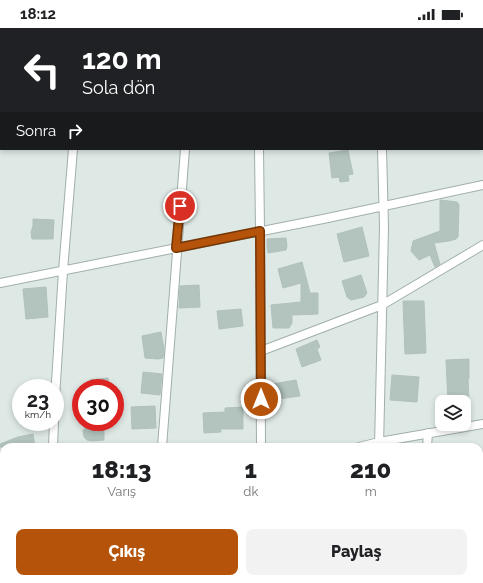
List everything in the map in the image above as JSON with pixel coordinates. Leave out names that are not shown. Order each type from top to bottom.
[{"type":"street","points":[[56,379],[73,150]]},
{"type":"street","points":[[162,443],[176,248],[185,150]]},
{"type":"street","points":[[259,150],[261,443]]},
{"type":"street","points":[[379,443],[382,305],[382,150]]},
{"type":"street","points":[[0,284],[483,185]]},
{"type":"street","points":[[260,352],[382,305],[483,245]]},
{"type":"street","points":[[383,443],[428,433],[483,424]]},
{"type":"street","points":[[53,443],[54,431]]},
{"type":"street","points":[[427,443],[428,433]]},
{"type":"building","points":[[348,150],[353,174],[348,175],[349,181],[340,182],[339,177],[332,178],[329,153]]},
{"type":"building","points":[[440,200],[457,202],[459,205],[458,237],[449,241],[434,243],[440,264],[435,267],[430,255],[419,260],[411,251],[413,241],[440,231]]},
{"type":"building","points":[[33,219],[54,220],[53,239],[32,239],[31,232]]},
{"type":"building","points":[[362,227],[369,256],[344,262],[337,234]]},
{"type":"building","points":[[286,238],[286,250],[268,253],[267,239]]},
{"type":"building","points":[[302,262],[310,293],[318,293],[318,314],[292,315],[292,323],[289,328],[273,328],[271,305],[301,302],[301,283],[283,288],[278,269]]},
{"type":"building","points":[[361,275],[367,293],[364,297],[351,300],[347,297],[342,281]]},
{"type":"building","points":[[199,285],[200,307],[179,308],[180,286]]},
{"type":"building","points":[[46,287],[48,317],[26,319],[23,289]]},
{"type":"building","points":[[403,301],[424,301],[426,353],[405,354]]},
{"type":"building","points":[[241,309],[243,326],[219,329],[217,311]]},
{"type":"building","points":[[161,332],[164,349],[163,358],[145,358],[142,336]]},
{"type":"building","points":[[317,340],[320,347],[317,349],[321,360],[302,367],[296,349]]},
{"type":"building","points":[[469,359],[469,395],[448,395],[446,360]]},
{"type":"building","points":[[143,372],[162,374],[160,395],[141,393]]},
{"type":"building","points":[[392,375],[419,377],[417,402],[390,400]]},
{"type":"building","points":[[296,380],[300,396],[278,399],[275,394],[273,384]]},
{"type":"building","points":[[155,406],[156,428],[132,429],[131,407]]},
{"type":"building","points":[[243,407],[243,429],[221,429],[221,432],[204,433],[203,413],[225,412],[225,408]]},
{"type":"building","points":[[83,431],[104,431],[104,440],[92,441],[87,440],[84,437]]},
{"type":"building","points":[[33,434],[34,443],[3,443],[18,437]]},
{"type":"route","points":[[180,206],[176,248],[260,231],[261,399]]}]
